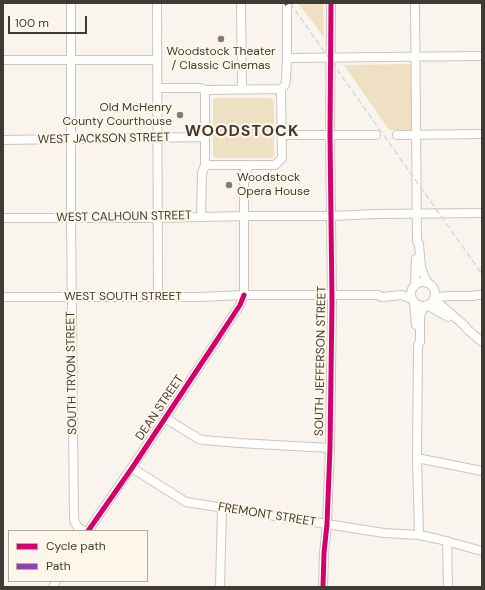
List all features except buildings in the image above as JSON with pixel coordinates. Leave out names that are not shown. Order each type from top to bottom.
[{"type":"street","name":"SOUTH TRYON STREET","points":[[71,3],[71,218],[74,518],[75,523],[82,530]]},
{"type":"street","points":[[157,3],[158,297]]},
{"type":"street","points":[[241,3],[242,89]]},
{"type":"street","points":[[205,165],[275,165],[282,158],[281,89],[285,85],[286,80],[288,3]]},
{"type":"street","name":"SOUTH JEFFERSON STREET","points":[[323,587],[330,448],[332,295],[330,135],[331,3]]},
{"type":"street","points":[[378,295],[381,297],[402,295],[413,300],[419,305],[431,303],[434,298],[434,290],[421,268],[417,241],[415,3]]},
{"type":"street","points":[[287,58],[482,56]]},
{"type":"street","points":[[3,60],[157,60]]},
{"type":"street","points":[[157,88],[200,88],[204,90],[281,89]]},
{"type":"street","points":[[201,216],[202,173],[205,165],[204,90]]},
{"type":"street","points":[[397,135],[482,134]]},
{"type":"street","points":[[282,135],[376,135]]},
{"type":"street","name":"WEST JACKSON STREET","points":[[3,140],[205,137]]},
{"type":"street","points":[[236,165],[244,173],[250,165]]},
{"type":"street","name":"DEAN STREET","points":[[89,530],[166,418],[240,305],[244,294],[244,173]]},
{"type":"street","name":"WEST CALHOUN STREET","points":[[3,218],[158,218],[201,216],[482,214]]},
{"type":"street","points":[[417,241],[416,278],[411,293],[418,345],[417,458],[419,535]]},
{"type":"street","points":[[378,295],[381,293],[397,291],[414,286],[420,282],[444,291],[479,295]]},
{"type":"street","name":"WEST SOUTH STREET","points":[[3,297],[199,297],[244,294],[378,295]]},
{"type":"street","points":[[434,298],[479,295]]},
{"type":"street","points":[[434,298],[482,342]]},
{"type":"street","points":[[426,305],[443,314],[464,329],[467,329]]},
{"type":"street","points":[[418,345],[420,342],[420,316],[426,305]]},
{"type":"street","points":[[166,418],[203,440],[246,444],[330,448]]},
{"type":"street","points":[[417,458],[482,471]]},
{"type":"street","name":"FREMONT STREET","points":[[132,468],[186,502],[384,533],[419,535],[482,551]]},
{"type":"street","points":[[220,587],[222,508]]},
{"type":"street","points":[[447,541],[448,587]]},
{"type":"shaded area","points":[[298,3],[323,3],[324,37]]},
{"type":"shaded area","points":[[411,64],[411,130],[389,130],[344,65]]},
{"type":"shaded area","points":[[215,98],[270,98],[274,100],[274,155],[272,158],[215,158],[213,155],[213,100]]},
{"type":"railway","points":[[290,3],[482,274]]},
{"type":"cycle path","points":[[323,587],[330,448],[332,302],[330,135],[331,3]]},
{"type":"cycle path","points":[[89,530],[217,340],[240,305],[244,295]]},
{"type":"place","name":"Woodstock Theater / Classic Cinemas","points":[[221,39]]},
{"type":"place","name":"Old McHenry County Courthouse","points":[[180,115]]},
{"type":"place","name":"Woodstock Opera House","points":[[229,185]]},
{"type":"district","name":"WOODSTOCK","points":[[242,132]]}]
